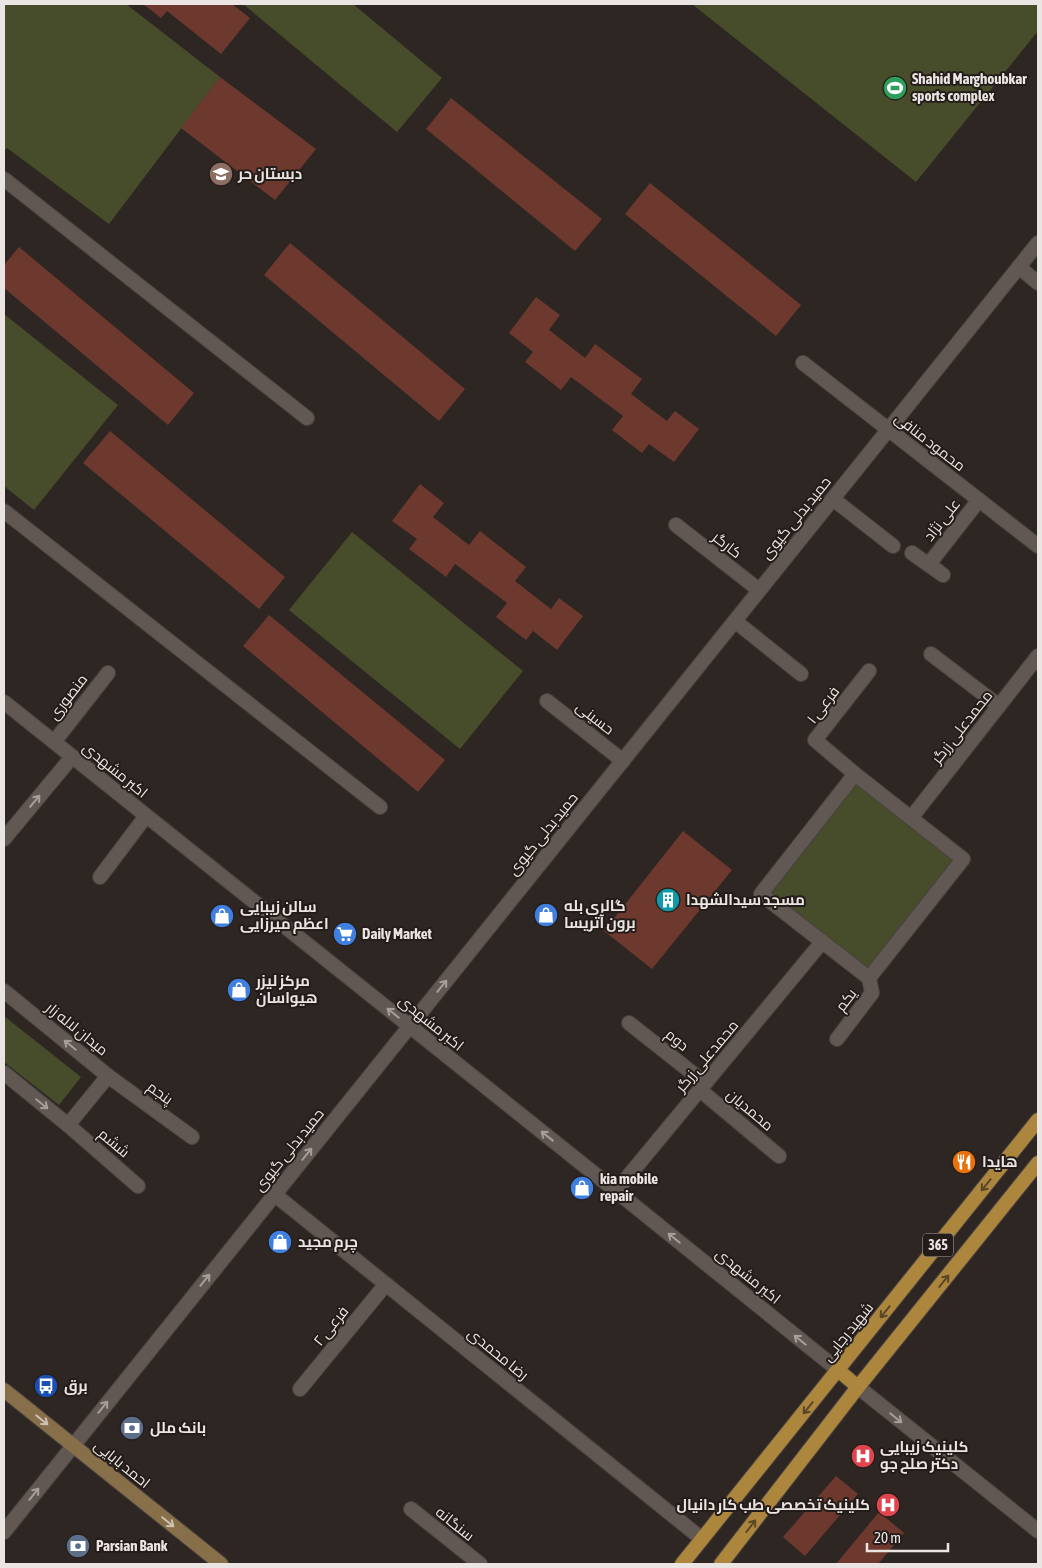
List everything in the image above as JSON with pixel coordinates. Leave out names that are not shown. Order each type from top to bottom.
[{"type":"main road","name":"شهید رجایی","points":[[682,1564],[1038,1120]]},
{"type":"main road","name":"365","points":[[721,1564],[858,1387],[1038,1163]]},
{"type":"main road","points":[[838,1370],[858,1387]]},
{"type":"main road","name":"احمد بابایی","points":[[4,1390],[221,1564]]},
{"type":"street","points":[[4,178],[307,418]]},
{"type":"street","name":"حمید بدلی گیوی","points":[[4,1532],[1038,243]]},
{"type":"street","points":[[1019,267],[1038,283]]},
{"type":"street","name":"محمود منافی","points":[[803,363],[1038,546]]},
{"type":"street","points":[[833,499],[892,546]]},
{"type":"street","name":"علی نژاد","points":[[912,554],[943,575],[929,564],[979,500]]},
{"type":"street","points":[[4,511],[380,807]]},
{"type":"street","name":"کارگر","points":[[676,525],[759,590]]},
{"type":"street","points":[[734,621],[801,674]]},
{"type":"street","points":[[931,654],[999,706]]},
{"type":"street","name":"محمدعلی زرگر","points":[[911,818],[1038,656]]},
{"type":"street","name":"فرعی ۱","points":[[855,774],[815,740],[869,671]]},
{"type":"street","name":"منصوری","points":[[54,742],[108,673]]},
{"type":"street","name":"حسینی","points":[[547,701],[623,760]]},
{"type":"street","name":"اکبر مشهدی","points":[[4,702],[838,1370]]},
{"type":"street","points":[[4,839],[72,757]]},
{"type":"street","points":[[855,774],[911,818],[963,859],[869,978],[761,894],[855,774]]},
{"type":"street","points":[[100,877],[146,816]]},
{"type":"street","name":"محمدعلی زرگر","points":[[616,1191],[822,942]]},
{"type":"street","name":"یکم","points":[[837,1039],[872,993],[869,978]]},
{"type":"street","name":"میدان لاله زار","points":[[4,991],[108,1076],[68,1125]]},
{"type":"street","name":"دوم","points":[[629,1023],[702,1087]]},
{"type":"street","points":[[4,1074],[68,1125]]},
{"type":"street","name":"پنجم","points":[[108,1076],[192,1137]]},
{"type":"street","name":"محمدیان","points":[[702,1087],[779,1156]]},
{"type":"street","name":"ششم","points":[[68,1125],[138,1186]]},
{"type":"street","name":"رضا محمدی","points":[[274,1194],[702,1539]]},
{"type":"street","name":"فرعی ۲","points":[[300,1389],[386,1284]]},
{"type":"street","points":[[858,1387],[1038,1531]]},
{"type":"street","name":"سنگانه","points":[[411,1509],[480,1564]]},
{"type":"green space","points":[[4,4],[126,4],[220,77],[109,224],[7,148],[4,151]]},
{"type":"green space","points":[[243,4],[353,4],[442,78],[397,132]]},
{"type":"green space","name":"Shahid Marghoubkar sports complex","points":[[692,4],[1038,4],[1038,31],[916,182]]},
{"type":"green space","points":[[4,314],[118,405],[34,510],[4,486]]},
{"type":"green space","points":[[352,532],[523,671],[460,749],[289,610]]},
{"type":"green space","points":[[857,776],[964,862],[869,978],[762,894]]},
{"type":"green space","points":[[4,1016],[81,1077],[59,1105],[4,1062]]},
{"type":"building","points":[[143,4],[232,4],[250,18],[221,54],[167,11],[161,18]]},
{"type":"building","name":"دبستان حر","points":[[220,77],[316,149],[275,200],[181,128]]},
{"type":"building","points":[[451,98],[602,219],[575,251],[426,129]]},
{"type":"building","points":[[650,183],[801,305],[776,336],[625,214]]},
{"type":"building","points":[[290,243],[465,389],[439,421],[264,275]]},
{"type":"building","points":[[19,247],[194,393],[168,425],[4,288],[4,265]]},
{"type":"building","points":[[536,297],[560,315],[549,330],[585,358],[595,344],[642,379],[631,394],[667,421],[675,411],[699,429],[674,462],[649,444],[642,453],[612,430],[623,416],[571,377],[561,390],[525,362],[533,352],[509,333]]},
{"type":"building","points":[[110,431],[285,577],[259,609],[83,463]]},
{"type":"building","points":[[420,484],[444,503],[433,517],[469,545],[480,531],[526,567],[515,581],[551,609],[559,598],[583,616],[557,650],[533,631],[526,640],[496,617],[507,603],[455,564],[446,577],[409,549],[417,539],[392,521]]},
{"type":"building","points":[[269,615],[445,760],[418,792],[243,646]]},
{"type":"building","name":"مسجد سیدالشهدا","points":[[683,831],[732,870],[652,969],[604,931]]},
{"type":"building","points":[[836,1476],[858,1494],[805,1556],[783,1537]]},
{"type":"building","points":[[879,1512],[904,1533],[878,1564],[836,1564]]},
{"type":"place","name":"Shahid Marghoubkar sports complex","points":[[895,88]]},
{"type":"place","name":"دبستان حر","points":[[221,174]]},
{"type":"place","name":"مسجد سیدالشهدا","points":[[668,900]]},
{"type":"place","name":"گالری بله برون آتریسا","points":[[546,915]]},
{"type":"place","name":"سالن زیبایی اعظم میرزایی","points":[[222,916]]},
{"type":"place","name":"Daily Market","points":[[345,934]]},
{"type":"place","name":"مرکز لیزر هیواسان","points":[[239,990]]},
{"type":"place","name":"هایدا","points":[[964,1162]]},
{"type":"place","name":"kia mobile repair","points":[[582,1188]]},
{"type":"place","name":"چرم مجید","points":[[280,1242]]},
{"type":"place","name":"برق","points":[[46,1386]]},
{"type":"place","name":"بانک ملل","points":[[132,1428]]},
{"type":"place","name":"کلینیک زیبایی دکتر صلح جو","points":[[863,1456]]},
{"type":"place","name":"کلینیک تخصصی طب کار دانیال","points":[[888,1505]]},
{"type":"place","name":"Parsian Bank","points":[[78,1546]]}]
